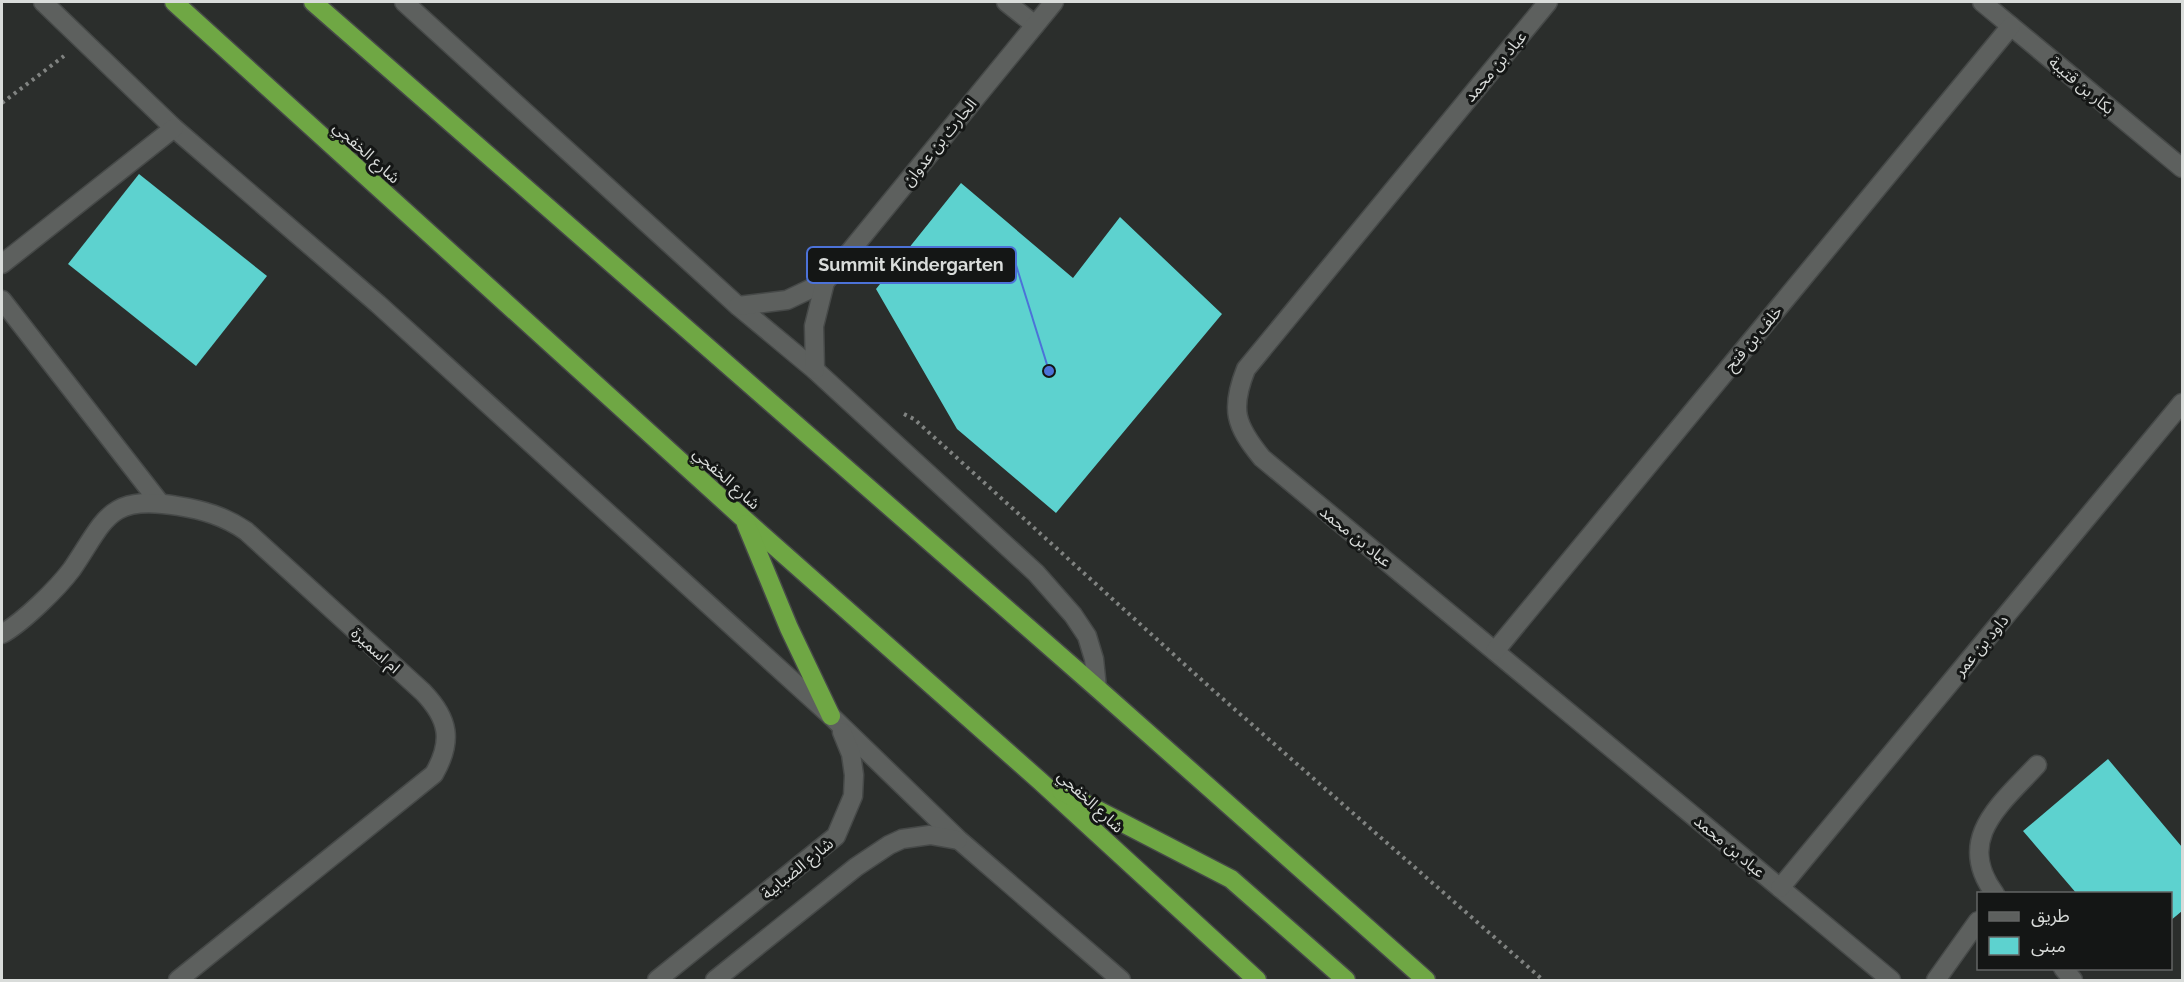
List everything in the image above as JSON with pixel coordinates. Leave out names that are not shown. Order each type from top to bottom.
[{"type":"highway","name":"شارع الخفجي","points":[[174,2],[744,519],[1041,781],[1257,981]]},
{"type":"highway","points":[[313,2],[1097,688],[1426,981]]},
{"type":"highway","points":[[744,519],[789,628],[831,716]]},
{"type":"highway","points":[[1041,781],[1231,879],[1346,981]]},
{"type":"street","points":[[43,2],[174,128],[378,304],[831,716],[959,840],[1121,981]]},
{"type":"street","points":[[404,2],[738,306],[815,370],[1036,573],[1059,598],[1087,636],[1094,659],[1097,688]]},
{"type":"street","points":[[1006,2],[1035,25]]},
{"type":"street","name":"الحارث بن عدوان","points":[[815,370],[814,326],[825,282],[1054,2]]},
{"type":"street","name":"عباد بن محمد","points":[[1548,2],[1246,369],[1237,392],[1235,412],[1244,436],[1262,458],[1891,981]]},
{"type":"street","name":"بكار بن قتيبة","points":[[1982,2],[2182,168]]},
{"type":"street","name":"خلف بن فتح","points":[[1495,651],[2012,26]]},
{"type":"street","points":[[2,264],[174,128]]},
{"type":"street","name":"الحارث بن عدوان","points":[[738,306],[787,300],[825,282]]},
{"type":"street","points":[[2,300],[160,503]]},
{"type":"street","name":"داود بن عمر","points":[[1780,888],[2182,403]]},
{"type":"street","name":"ام اسميرة","points":[[2,634],[57,587],[110,515],[130,504],[160,503],[209,512],[232,521],[246,531],[436,705],[444,722],[447,740],[443,758],[434,774],[178,981]]},
{"type":"street","name":"شارع الضبابية","points":[[657,981],[836,836],[853,796],[854,775],[851,754],[843,734],[831,716]]},
{"type":"street","points":[[1994,892],[1982,873],[1979,847],[1981,834],[1994,811],[2037,765]]},
{"type":"street","points":[[715,981],[856,867],[889,845],[902,839],[930,834],[959,840]]},
{"type":"street","points":[[1936,981],[1977,922]]},
{"type":"path","points":[[2,103],[84,41]]},
{"type":"path","points":[[894,410],[914,419],[1215,692],[1543,981]]},
{"type":"building","points":[[139,174],[267,276],[196,366],[68,264]]},
{"type":"building","points":[[961,183],[1073,278],[1120,217],[1222,314],[1056,513],[957,429],[876,289]]},
{"type":"building","points":[[2108,759],[2182,847],[2182,911],[2172,919],[2172,892],[2075,892],[2023,831]]},
{"type":"place","name":"Summit Kindergarten","points":[[1049,371]]}]
